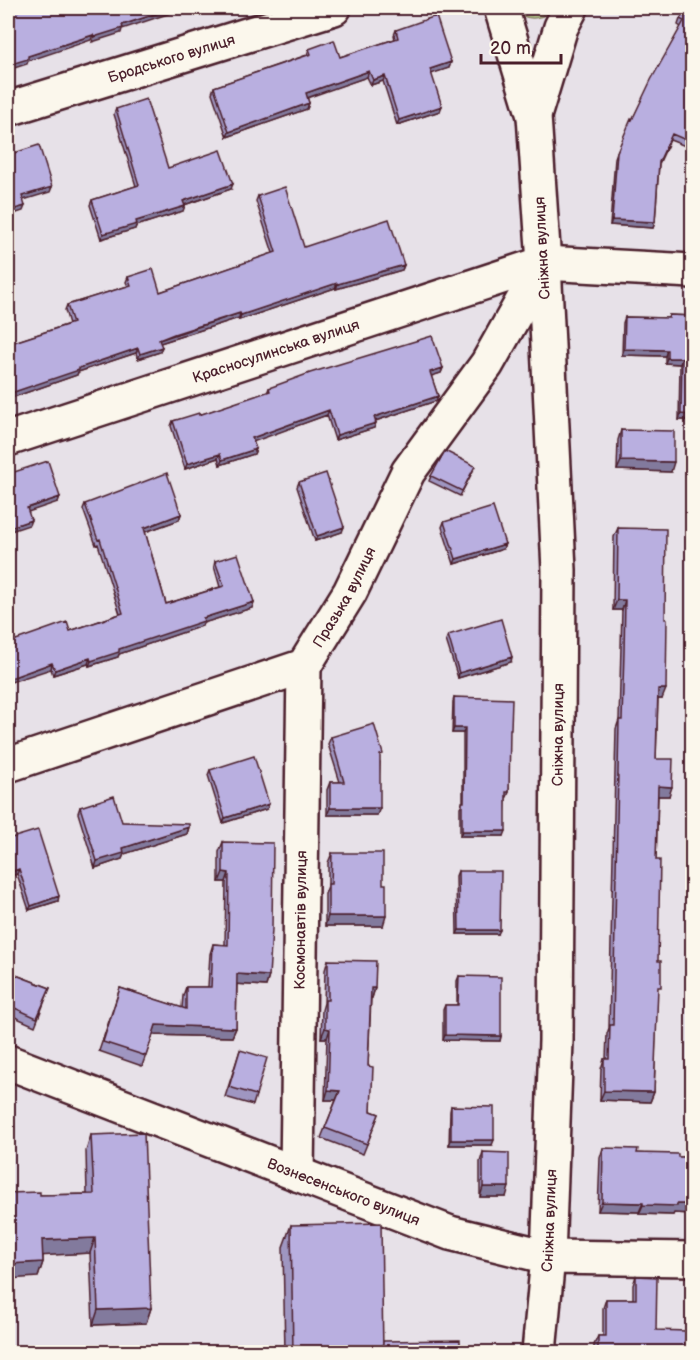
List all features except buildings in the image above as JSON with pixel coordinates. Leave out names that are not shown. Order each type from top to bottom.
[{"type":"street","name":"Бродського вулиця","points":[[8,109],[334,8]]},
{"type":"street","name":"Сніжна вулиця","points":[[501,8],[534,116],[544,263],[559,570],[556,1041],[548,1257],[539,1353]]},
{"type":"street","name":"Сніжна вулиця","points":[[534,116],[561,27],[572,8]]},
{"type":"street","points":[[544,263],[693,271]]},
{"type":"street","name":"Красносулинська вулиця","points":[[8,439],[544,263]]},
{"type":"street","name":"Празька вулиця","points":[[8,765],[304,666],[350,592],[408,472],[487,364],[544,263]]},
{"type":"street","name":"Космонавтів вулиця","points":[[297,1173],[304,666]]},
{"type":"street","name":"Вознесенського вулиця","points":[[8,1062],[450,1233],[548,1257],[693,1259]]},
{"type":"shaded area","points":[[228,1348],[228,1352],[87,1352]]},
{"type":"green space","points":[[514,8],[558,8],[541,17],[529,18]]}]
